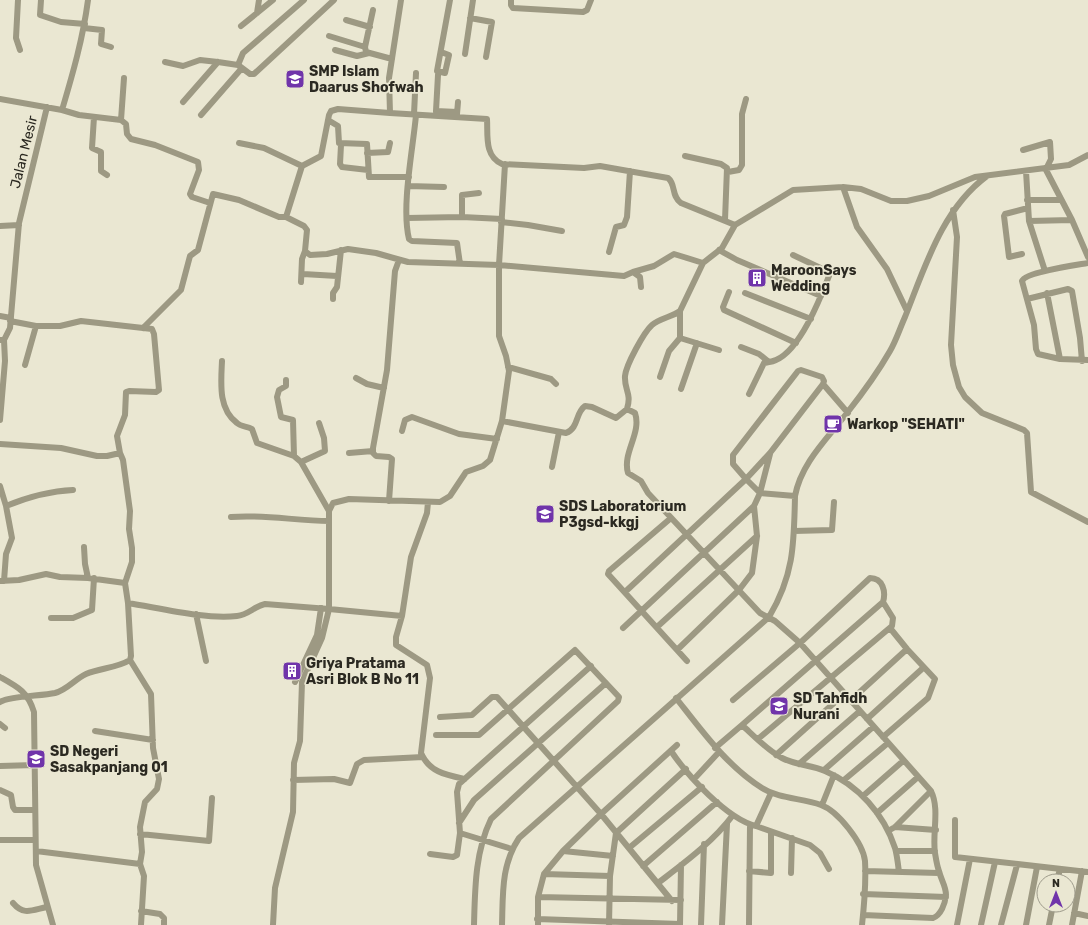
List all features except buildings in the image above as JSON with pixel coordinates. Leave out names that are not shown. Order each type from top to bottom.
[{"type":"street","points":[[18,0],[16,38],[20,50]]},
{"type":"street","points":[[41,0],[40,15],[61,22],[102,30],[101,44],[111,47]]},
{"type":"street","points":[[62,110],[78,58],[88,0]]},
{"type":"street","points":[[257,13],[259,0]]},
{"type":"street","points":[[241,26],[273,0]]},
{"type":"street","points":[[201,115],[240,66],[243,53],[304,0]]},
{"type":"street","points":[[165,62],[183,66],[200,60],[218,62],[240,66],[250,74],[254,74],[334,0]]},
{"type":"street","points":[[390,113],[389,84],[401,0]]},
{"type":"street","points":[[441,52],[450,0]]},
{"type":"street","points":[[464,54],[473,0]]},
{"type":"street","points":[[511,0],[511,5],[513,8],[583,12],[587,10],[591,0]]},
{"type":"street","points":[[369,53],[366,52],[365,47],[373,10]]},
{"type":"street","points":[[470,18],[492,22],[486,57]]},
{"type":"street","points":[[346,20],[370,26]]},
{"type":"street","points":[[329,36],[365,47]]},
{"type":"street","points":[[335,50],[357,56],[369,53],[392,59]]},
{"type":"street","points":[[183,102],[218,62]]},
{"type":"street","points":[[416,73],[415,114],[408,186],[407,218],[409,239],[412,241],[457,243],[460,264]]},
{"type":"street","points":[[438,75],[436,111],[486,119],[490,152],[494,160],[505,164],[584,168],[600,166],[668,178],[672,182],[675,198],[681,204],[735,225]]},
{"type":"street","points":[[122,120],[124,78]]},
{"type":"street","points":[[728,172],[739,170],[742,165],[742,121],[746,98]]},
{"type":"street","points":[[0,99],[94,117],[122,120],[126,124],[127,136],[131,140],[155,145],[198,162],[199,170],[190,194],[192,197],[210,203]]},
{"type":"street","points":[[457,114],[458,102]]},
{"type":"street","name":"Jalan Mesir","points":[[2,340],[10,328],[19,225],[47,107]]},
{"type":"street","points":[[286,217],[302,166],[321,156],[330,113],[338,109],[390,113],[457,114]]},
{"type":"street","points":[[94,117],[92,148],[101,152],[101,172],[108,175]]},
{"type":"street","points":[[328,120],[337,124],[338,141],[341,145],[340,164],[342,167],[368,170]]},
{"type":"street","points":[[1023,150],[1050,142],[1052,154],[1047,166],[1061,200],[1072,220],[1088,257]]},
{"type":"street","points":[[239,143],[264,148],[302,166]]},
{"type":"street","points":[[367,154],[388,152],[390,143]]},
{"type":"street","points":[[341,145],[366,144],[368,146],[368,170],[370,177],[409,177]]},
{"type":"street","points":[[660,377],[669,351],[680,338],[680,311],[703,263],[725,243],[735,225],[793,190],[843,187],[861,190],[891,201],[903,202],[929,196],[970,178],[1010,171],[1036,170],[1047,166],[1072,164],[1088,155]]},
{"type":"street","points":[[685,156],[721,164],[727,168],[725,220]]},
{"type":"street","points":[[273,925],[275,888],[292,819],[294,763],[300,740],[302,682],[322,638],[329,609],[329,511],[333,503],[342,500],[440,502],[450,496],[466,472],[487,464],[497,439],[502,421],[509,378],[508,367],[499,336],[499,265],[505,164]]},
{"type":"street","points":[[609,252],[616,228],[624,225],[627,217],[630,171]]},
{"type":"street","points":[[1026,171],[1029,221],[1045,271]]},
{"type":"street","points":[[502,925],[505,868],[512,848],[519,838],[769,617],[787,579],[794,531],[795,496],[797,487],[809,460],[848,413],[891,350],[942,231],[953,210],[968,192],[987,176]]},
{"type":"street","points":[[408,186],[444,187]]},
{"type":"street","points":[[843,187],[857,227],[887,269],[907,311]]},
{"type":"street","points":[[143,328],[181,290],[190,256],[198,250],[212,195],[217,193],[239,200],[279,217],[286,217],[304,226],[307,230],[305,252],[302,259],[303,274],[301,282]]},
{"type":"street","points":[[462,217],[462,195],[479,194]]},
{"type":"street","points":[[1027,200],[1061,200]]},
{"type":"street","points":[[1022,254],[1009,257],[1004,216],[1005,214],[1028,208]]},
{"type":"street","points":[[953,210],[957,237],[951,345],[953,365],[959,387],[965,397],[982,413],[1024,430],[1027,433],[1031,492],[1088,522]]},
{"type":"street","points":[[407,218],[462,217],[501,221],[562,231]]},
{"type":"street","points":[[1029,221],[1072,220]]},
{"type":"street","points":[[0,226],[19,225]]},
{"type":"street","points":[[305,252],[310,255],[327,254],[348,249],[376,253],[399,260],[413,262],[499,265],[624,276],[654,266],[674,254],[703,263]]},
{"type":"street","points":[[333,299],[333,293],[337,287],[341,250]]},
{"type":"street","points":[[719,250],[737,260],[821,296]]},
{"type":"street","points":[[749,394],[764,363],[776,360],[784,355],[796,343],[811,319],[829,276],[829,272],[793,255]]},
{"type":"street","points":[[373,452],[384,388],[395,271],[399,260]]},
{"type":"street","points":[[1028,299],[1047,293],[1068,289],[1072,291],[1085,361],[1043,356],[1036,352],[1034,325],[1028,299],[1022,282],[1023,278],[1045,271],[1088,263]]},
{"type":"street","points":[[633,272],[640,277],[641,287]]},
{"type":"street","points":[[303,274],[338,276]]},
{"type":"street","points":[[729,292],[723,307],[724,310],[796,343]]},
{"type":"street","points":[[745,293],[811,319]]},
{"type":"street","points":[[1047,293],[1060,359]]},
{"type":"street","points":[[502,421],[566,433],[572,430],[582,408],[585,406],[592,407],[616,418],[627,409],[630,396],[625,376],[630,359],[651,325],[680,311]]},
{"type":"street","points":[[0,316],[36,326],[60,326],[81,321],[152,329],[154,334],[159,390],[156,392],[126,392],[125,415],[117,436],[130,511],[132,562],[125,583],[128,603],[130,660],[151,694],[153,740],[158,783],[156,791],[145,802],[140,834],[142,852],[140,864],[144,876],[141,925]]},
{"type":"street","points":[[25,365],[36,326]]},
{"type":"street","points":[[1080,338],[1088,335]]},
{"type":"street","points":[[680,338],[719,350]]},
{"type":"street","points":[[0,420],[5,360],[2,340]]},
{"type":"street","points":[[681,389],[697,343]]},
{"type":"street","points":[[741,347],[759,354],[769,362]]},
{"type":"street","points":[[222,361],[222,400],[234,421],[241,426],[252,429],[257,443],[294,456],[301,462],[329,511]]},
{"type":"street","points":[[508,367],[551,379],[556,384]]},
{"type":"street","points":[[795,496],[760,493],[733,464],[733,455],[798,371],[801,370],[822,377],[824,381],[823,384],[848,413]]},
{"type":"street","points":[[356,378],[368,384],[384,388]]},
{"type":"street","points":[[286,380],[286,387],[279,390],[278,398],[281,418],[293,420],[294,456]]},
{"type":"street","points":[[624,592],[746,479],[770,453],[823,384]]},
{"type":"street","points":[[627,409],[635,413],[637,420],[628,450],[628,473],[641,481],[648,493],[685,536],[703,552],[760,613],[769,617],[800,643],[931,791],[934,801],[936,830],[935,851],[939,873],[944,883],[946,897],[944,905],[938,916],[928,922],[863,915]]},
{"type":"street","points":[[402,431],[405,420],[412,417],[459,434],[497,439]]},
{"type":"street","points":[[301,462],[324,452],[324,438],[319,423]]},
{"type":"street","points":[[552,467],[559,432]]},
{"type":"street","points":[[0,444],[61,448],[97,456],[107,456],[120,453]]},
{"type":"street","points":[[349,453],[373,452],[376,456],[389,457],[392,460],[389,501]]},
{"type":"street","points":[[623,628],[754,506],[760,493],[770,453]]},
{"type":"street","points":[[0,486],[6,506],[12,538],[6,554],[2,581],[19,580],[46,574],[60,577],[91,578],[125,583]]},
{"type":"street","points":[[6,506],[45,493],[73,490]]},
{"type":"street","points":[[428,502],[427,513],[411,557],[402,616],[396,637],[396,645],[427,665],[430,669],[421,753],[423,757],[438,772],[464,779]]},
{"type":"street","points":[[794,531],[832,530],[834,502]]},
{"type":"street","points":[[677,650],[739,590],[752,573],[757,536],[754,506]]},
{"type":"street","points":[[231,517],[261,516],[295,520],[329,521]]},
{"type":"street","points":[[671,518],[609,571],[609,575],[687,661]]},
{"type":"street","points":[[657,627],[757,536]]},
{"type":"street","points":[[51,618],[73,618],[92,610],[91,578],[85,564],[84,547]]},
{"type":"street","points":[[694,778],[717,750],[742,725],[883,602],[885,593],[882,584],[875,578],[870,578],[800,643],[733,700]]},
{"type":"street","points":[[758,739],[890,628],[894,623],[893,618],[883,602]]},
{"type":"street","points":[[128,603],[196,614],[238,616],[261,605],[271,604],[402,616]]},
{"type":"street","points":[[295,682],[303,662],[317,635],[321,608]]},
{"type":"street","points":[[196,614],[206,661]]},
{"type":"street","points":[[883,737],[928,698],[935,679],[906,649],[890,628]]},
{"type":"street","points":[[850,701],[906,649]]},
{"type":"street","points":[[436,735],[479,735],[509,710],[573,651],[578,651],[618,695],[618,701],[555,761],[493,815],[482,836],[483,840],[476,867],[474,925]]},
{"type":"street","points":[[0,702],[8,698],[28,698],[61,691],[87,674],[121,665],[130,660]]},
{"type":"street","points":[[430,854],[456,856],[460,833],[458,788],[464,779],[525,727],[591,666]]},
{"type":"street","points":[[867,719],[923,668]]},
{"type":"street","points":[[0,677],[18,687],[28,698],[34,712],[35,840],[37,871],[53,925]]},
{"type":"street","points":[[459,823],[474,800],[606,683]]},
{"type":"street","points":[[776,755],[844,694]]},
{"type":"street","points":[[440,717],[472,715],[494,696],[539,742],[602,813],[616,833],[672,901]]},
{"type":"street","points":[[676,698],[717,750],[758,785],[770,793],[822,805],[840,818],[854,837],[865,859],[862,925]]},
{"type":"street","points":[[799,764],[860,711]]},
{"type":"street","points":[[742,725],[776,755],[799,764],[824,770],[844,780],[862,796],[877,813],[888,831],[896,851],[899,872]]},
{"type":"street","points":[[824,770],[873,727]]},
{"type":"street","points":[[95,731],[153,740]]},
{"type":"street","points":[[844,780],[888,743]]},
{"type":"street","points":[[677,745],[602,813],[563,851],[544,874],[538,897],[538,922],[680,924],[680,865]]},
{"type":"street","points":[[671,751],[702,787],[733,815],[752,826],[792,838],[814,847],[820,853],[829,869]]},
{"type":"street","points":[[293,780],[334,779],[350,783],[357,764],[364,760],[423,757]]},
{"type":"street","points":[[862,796],[903,761]]},
{"type":"street","points":[[0,766],[35,765]]},
{"type":"street","points":[[609,923],[610,876],[616,833],[686,769]]},
{"type":"street","points":[[822,805],[834,775]]},
{"type":"street","points":[[877,813],[918,777]]},
{"type":"street","points":[[629,848],[702,787]]},
{"type":"street","points":[[0,790],[11,795],[15,810],[35,810]]},
{"type":"street","points":[[888,831],[895,827],[931,791]]},
{"type":"street","points":[[749,925],[749,871],[752,826],[770,793]]},
{"type":"street","points":[[140,834],[209,841],[212,798]]},
{"type":"street","points":[[643,866],[717,802]]},
{"type":"street","points":[[658,883],[727,824],[733,815]]},
{"type":"street","points":[[955,820],[954,856],[1017,865],[1085,871],[1076,905]]},
{"type":"street","points":[[722,925],[727,824]]},
{"type":"street","points":[[895,827],[936,830]]},
{"type":"street","points":[[749,871],[771,873],[771,832]]},
{"type":"street","points":[[460,833],[512,848]]},
{"type":"street","points":[[791,873],[792,838]]},
{"type":"street","points":[[1,840],[35,840]]},
{"type":"street","points":[[701,925],[704,844]]},
{"type":"street","points":[[36,851],[140,864]]},
{"type":"street","points":[[563,851],[613,856]]},
{"type":"street","points":[[896,851],[935,851]]},
{"type":"street","points":[[957,925],[970,859]]},
{"type":"street","points":[[981,925],[995,862]]},
{"type":"street","points":[[1001,925],[1017,865]]},
{"type":"street","points":[[1026,925],[1037,867]]},
{"type":"street","points":[[1059,873],[1060,869]]},
{"type":"street","points":[[865,871],[939,873]]},
{"type":"street","points":[[544,874],[610,876]]},
{"type":"street","points":[[863,894],[946,897]]},
{"type":"street","points":[[538,897],[681,900]]},
{"type":"street","points":[[13,903],[20,911],[24,912],[47,907]]},
{"type":"street","points":[[141,911],[160,914],[164,918],[164,925]]},
{"type":"street","points":[[1049,925],[1051,913]]},
{"type":"street","points":[[1072,925],[1074,913],[1088,916]]},
{"type":"place","name":"SMP Islam Daarus Shofwah","points":[[295,79]]},
{"type":"place","name":"MaroonSays Wedding","points":[[757,278]]},
{"type":"place","name":"Warkop \"SEHATI\"","points":[[833,424]]},
{"type":"place","name":"SDS Laboratorium P3gsd-kkgj","points":[[545,514]]},
{"type":"place","name":"Griya Pratama Asri Blok B No 11","points":[[292,671]]},
{"type":"place","name":"SD Tahfidh Nurani","points":[[779,706]]},
{"type":"place","name":"SD Negeri Sasakpanjang 01","points":[[36,759]]}]
